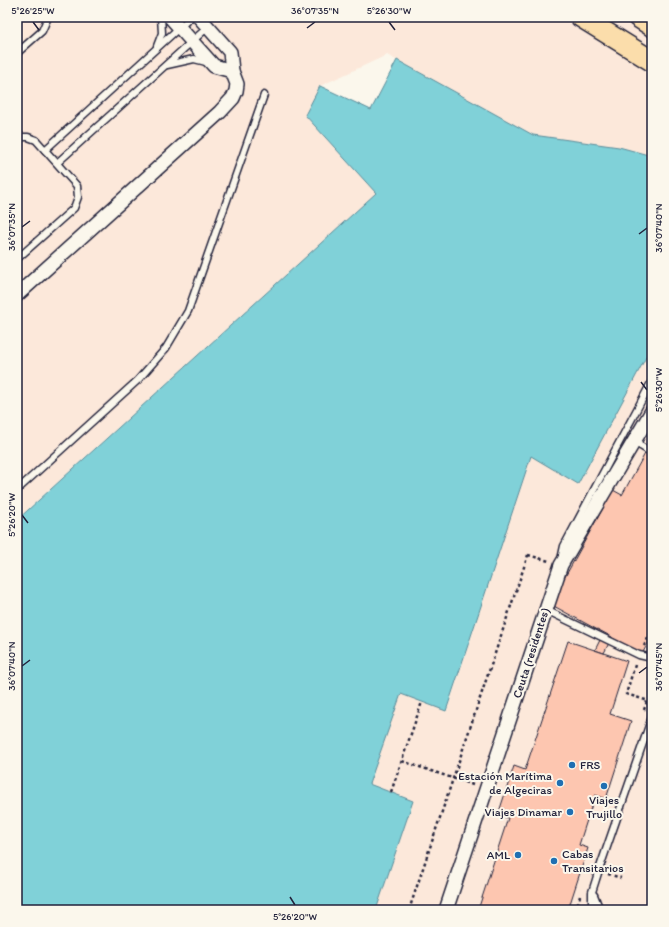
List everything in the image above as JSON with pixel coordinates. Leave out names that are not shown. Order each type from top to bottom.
[{"type":"main road","points":[[581,17],[652,61]]},
{"type":"main road","points":[[638,17],[652,26]]},
{"type":"street","points":[[170,17],[214,66],[232,71]]},
{"type":"street","points":[[17,296],[227,105],[236,92],[237,84],[232,71],[230,52],[203,22]]},
{"type":"street","name":"Ceuta (residentes)","points":[[446,910],[561,565],[652,411]]},
{"type":"lane","points":[[17,53],[42,31],[48,17]]},
{"type":"lane","points":[[153,52],[162,33],[161,17]]},
{"type":"lane","points":[[45,150],[192,17]]},
{"type":"lane","points":[[57,163],[192,41],[203,22]]},
{"type":"lane","points":[[165,65],[194,58],[214,66]]},
{"type":"lane","points":[[17,490],[138,380],[166,348],[188,311],[264,96]]},
{"type":"lane","points":[[17,137],[28,137],[36,140],[76,186],[78,191],[77,203],[74,208],[17,259]]},
{"type":"lane","points":[[561,565],[564,546],[652,381]]},
{"type":"lane","points":[[634,442],[647,450]]},
{"type":"lane","points":[[546,610],[639,654],[652,658]]},
{"type":"lane","points":[[592,910],[593,890],[652,717]]},
{"type":"lane","points":[[593,890],[595,900],[600,910]]},
{"type":"path","points":[[409,910],[528,555],[561,565]]},
{"type":"path","points":[[652,630],[639,654],[626,694],[652,702]]},
{"type":"path","points":[[391,792],[422,702]]},
{"type":"shaded area","points":[[17,17],[652,17],[652,156],[619,147],[533,135],[387,55],[320,86],[305,115],[376,193],[17,519]]},
{"type":"shaded area","points":[[652,346],[652,910],[376,910],[413,801],[369,784],[401,693],[447,710],[531,455],[578,484]]},
{"type":"water","points":[[397,60],[533,135],[619,147],[652,156],[652,346],[578,484],[531,456],[446,711],[401,694],[369,784],[413,801],[376,910],[17,910],[17,520],[376,193],[305,115],[320,86],[371,110]]},
{"type":"building","points":[[652,441],[652,636],[642,654],[550,604],[613,490],[622,495]]},
{"type":"building","points":[[597,629],[612,637],[604,653],[595,650],[600,640],[595,638]]},
{"type":"building","name":"Estación Marítima de Algeciras","points":[[568,641],[627,661],[610,714],[631,721],[606,799],[595,795],[579,845],[588,848],[568,910],[478,910],[508,818],[498,815],[514,766],[525,770]]},
{"type":"place","name":"FRS","points":[[572,765]]},
{"type":"place","name":"Estación Marítima de Algeciras","points":[[560,783]]},
{"type":"place","name":"Viajes Trujillo","points":[[604,786]]},
{"type":"place","name":"Viajes Dinamar","points":[[570,812]]},
{"type":"place","name":"AML","points":[[518,855]]},
{"type":"place","name":"Cabas Transitarios","points":[[554,861]]}]
